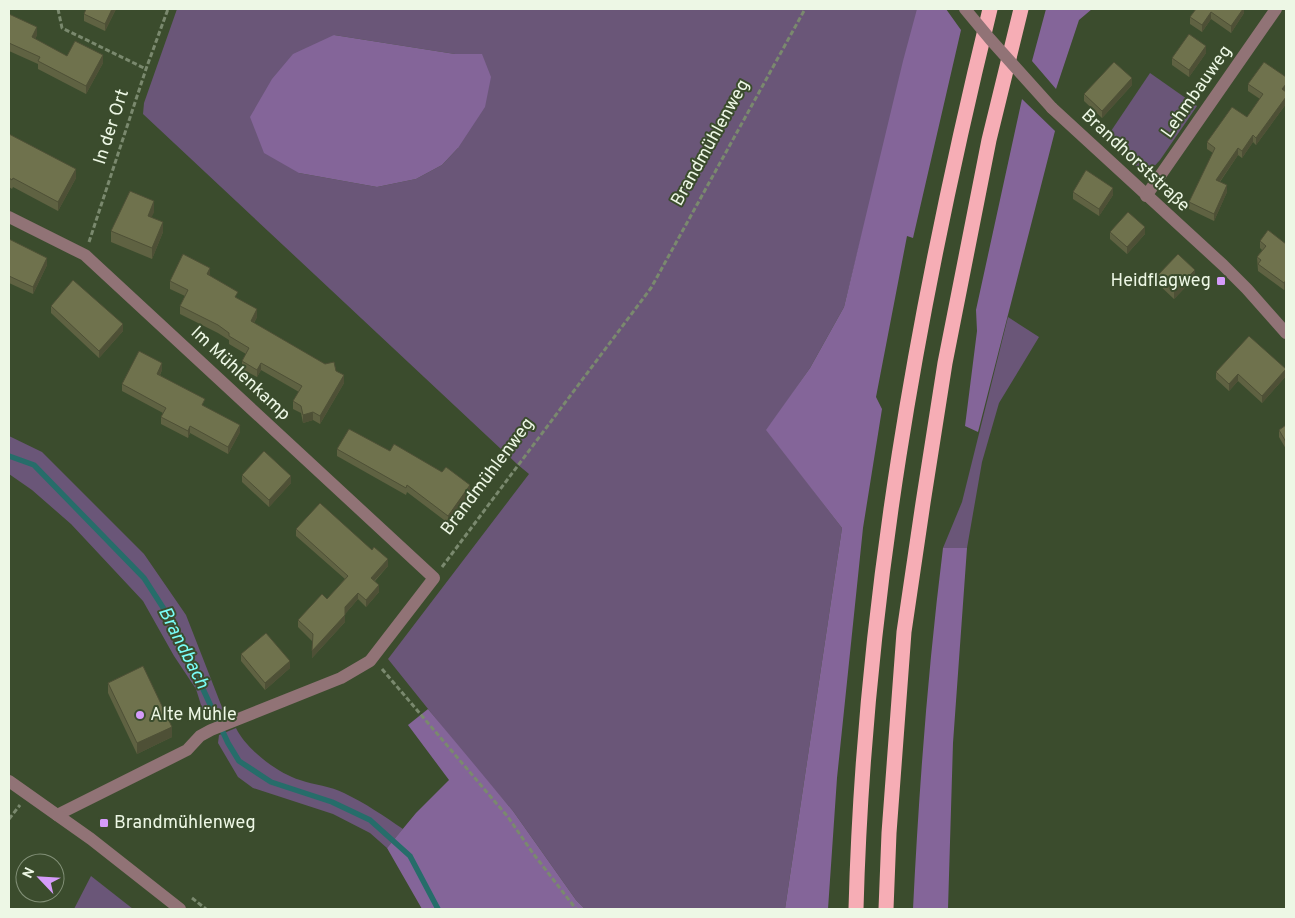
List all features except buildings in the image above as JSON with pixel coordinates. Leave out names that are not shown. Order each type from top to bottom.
[{"type":"highway","points":[[856,909],[858,828],[876,628],[904,420],[959,136],[990,9]]},
{"type":"highway","points":[[886,909],[889,833],[904,632],[923,503],[945,363],[989,140],[1021,9]]},
{"type":"street","name":"Brandhorststraße","points":[[965,9],[1052,108],[1235,277],[1286,333]]},
{"type":"street","name":"Lehmbauweg","points":[[1146,196],[1276,9]]},
{"type":"street","name":"Im Mühlenkamp","points":[[9,217],[85,255],[434,578]]},
{"type":"street","points":[[57,815],[187,750],[200,736],[211,730],[341,678],[370,661],[434,578]]},
{"type":"street","points":[[9,781],[91,839],[180,909]]},
{"type":"path","points":[[58,9],[62,28],[146,69]]},
{"type":"path","name":"In der Ort","points":[[85,255],[146,69],[168,9]]},
{"type":"path","name":"Brandmühlenweg","points":[[434,578],[651,288],[805,9]]},
{"type":"path","points":[[374,656],[386,675],[508,817],[532,852],[576,909]]},
{"type":"shaded area","points":[[177,9],[918,9],[844,307],[810,368],[767,430],[842,528],[785,909],[585,909],[576,900],[513,811],[469,760],[388,659],[529,474],[143,114],[144,103]],"holes":[[[334,35],[455,54],[458,148],[442,165],[416,179],[377,187],[299,173]]]},
{"type":"shaded area","points":[[917,9],[946,9],[961,30],[913,238],[907,236],[876,397],[882,409],[863,528],[837,778],[828,909],[785,909],[842,528],[766,430],[810,368],[844,307]]},
{"type":"shaded area","points":[[1046,9],[1092,9],[1079,20],[1056,89],[1032,61]]},
{"type":"shaded area","points":[[334,35],[455,54],[482,54],[491,77],[485,107],[458,148],[442,165],[416,179],[377,187],[299,173],[264,153],[250,117],[272,79],[293,54]]},
{"type":"shaded area","points":[[1150,73],[1197,106],[1160,160],[1150,171],[1139,169],[1105,140]]},
{"type":"shaded area","points":[[1022,99],[1055,131],[978,432],[965,426],[977,331],[976,310]]},
{"type":"shaded area","points":[[1008,317],[1039,337],[999,403],[982,462],[967,548],[943,548],[962,502]]},
{"type":"shaded area","points":[[9,436],[42,452],[144,554],[186,615],[225,715],[206,721],[196,689],[174,656],[143,601],[71,524],[32,490],[9,474]]},
{"type":"shaded area","points":[[943,548],[967,548],[953,743],[948,909],[913,909],[925,728]]},
{"type":"shaded area","points":[[428,709],[513,811],[576,900],[585,909],[422,909],[387,848],[416,813],[449,780],[408,725]]},
{"type":"shaded area","points":[[236,728],[247,744],[272,766],[291,777],[344,793],[367,805],[403,829],[387,848],[370,833],[333,814],[253,788],[238,777],[218,743],[219,735]]},
{"type":"shaded area","points":[[91,876],[133,909],[74,909]]},
{"type":"waterway","name":"Brandbach","points":[[9,456],[34,465],[144,578],[171,620],[228,743],[239,761],[271,782],[332,802],[370,820],[410,856],[438,909]]},
{"type":"place","name":"Heidflagweg","points":[[1221,281]]},
{"type":"place","name":"Alte Mühle","points":[[140,715]]},
{"type":"place","name":"Brandmühlenweg","points":[[104,823]]}]
